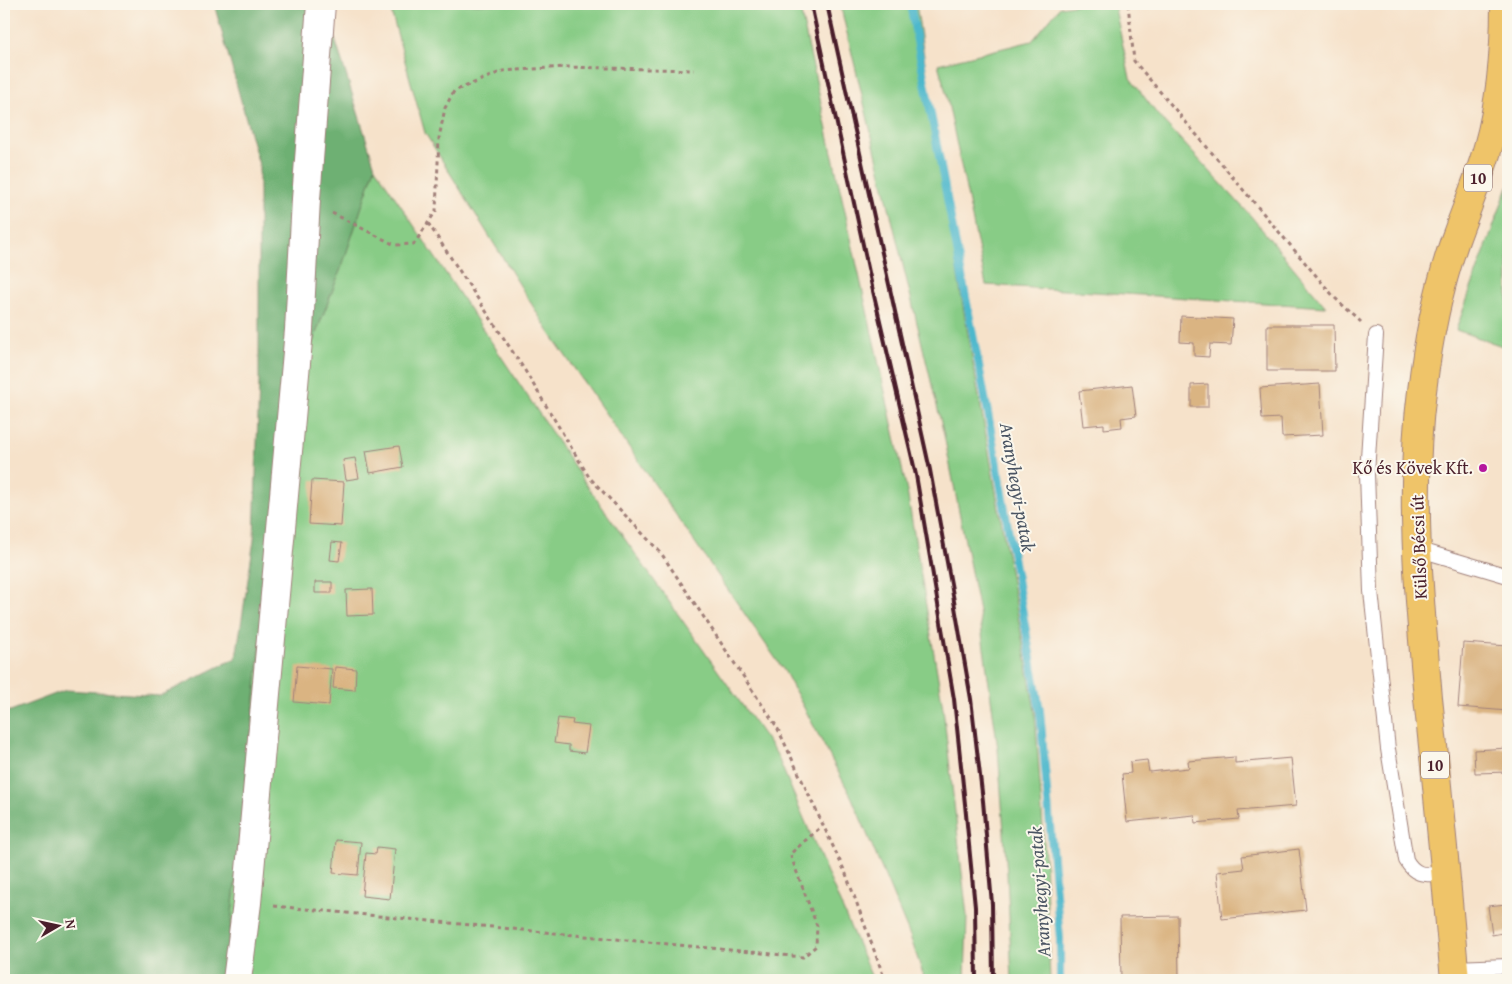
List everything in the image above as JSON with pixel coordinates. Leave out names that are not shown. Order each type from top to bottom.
[{"type":"main road","name":"Külső Bécsi út","points":[[1455,974],[1422,630],[1417,549],[1417,440],[1428,349],[1444,276],[1488,146],[1502,70],[1505,4]]},
{"type":"street","points":[[237,980],[247,903],[299,330],[306,199],[321,4]]},
{"type":"lane","points":[[1376,335],[1367,473],[1371,591],[1388,749],[1406,860],[1411,868],[1420,874],[1445,874]]},
{"type":"lane","points":[[1417,549],[1508,576]]},
{"type":"lane","points":[[1455,974],[1508,966]]},
{"type":"path","points":[[1128,4],[1134,61],[1335,298],[1376,335]]},
{"type":"path","points":[[306,199],[395,245],[414,244],[436,211],[439,138],[445,108],[454,91],[504,70],[565,67],[694,70]]},
{"type":"path","points":[[428,223],[524,369],[589,477],[661,554],[777,727],[846,874],[885,980]]},
{"type":"path","points":[[247,903],[803,957],[816,946],[817,926],[790,854],[823,825]]},
{"type":"green space","points":[[214,4],[324,4],[375,167],[343,263],[285,414],[225,980],[4,980],[5,713],[66,690],[160,696],[236,658],[254,540],[259,380],[259,165]]},
{"type":"green space","points":[[389,4],[799,4],[907,491],[943,708],[967,916],[965,980],[925,980],[910,936],[852,798],[785,672],[549,332],[425,133]]},
{"type":"green space","points":[[840,4],[916,4],[960,289],[1035,711],[1045,857],[1050,980],[1012,980],[998,749],[979,612],[944,435]]},
{"type":"green space","points":[[1080,4],[1114,4],[1130,78],[1157,114],[1250,215],[1326,307],[986,285],[946,93],[938,64],[1032,41],[1060,7]]},
{"type":"green space","points":[[375,167],[586,484],[776,753],[873,980],[225,980],[285,414],[343,263]]},
{"type":"green space","points":[[1508,186],[1508,348],[1456,330]]},
{"type":"building","points":[[1181,316],[1233,319],[1231,345],[1210,344],[1209,357],[1194,356],[1194,343],[1180,342]]},
{"type":"building","points":[[1267,325],[1334,325],[1335,371],[1267,371]]},
{"type":"building","points":[[1208,384],[1208,407],[1191,407],[1191,385]]},
{"type":"building","points":[[1320,384],[1323,435],[1282,437],[1281,418],[1262,419],[1260,388]]},
{"type":"building","points":[[1132,385],[1136,416],[1121,418],[1122,427],[1104,429],[1104,424],[1083,426],[1079,391]]},
{"type":"building","points":[[399,446],[403,467],[370,473],[366,451]]},
{"type":"building","points":[[355,458],[359,478],[346,480],[343,460]]},
{"type":"building","points":[[312,480],[344,482],[341,526],[309,524]]},
{"type":"building","points":[[332,542],[342,543],[339,561],[330,560]]},
{"type":"building","points":[[315,582],[332,582],[332,593],[315,593]]},
{"type":"building","points":[[372,589],[373,615],[347,616],[346,590]]},
{"type":"building","points":[[1463,643],[1508,646],[1508,711],[1458,707]]},
{"type":"building","points":[[297,666],[332,669],[329,705],[294,702]]},
{"type":"building","points":[[335,667],[356,669],[355,690],[333,688]]},
{"type":"building","points":[[558,718],[573,720],[572,724],[589,726],[585,753],[569,751],[569,745],[554,743]]},
{"type":"building","points":[[1508,748],[1508,772],[1475,773],[1474,750]]},
{"type":"building","points":[[1235,757],[1235,763],[1291,758],[1296,806],[1238,811],[1239,819],[1195,823],[1194,815],[1127,822],[1122,774],[1131,773],[1130,762],[1147,760],[1149,772],[1189,768],[1188,761]]},
{"type":"building","points":[[336,840],[361,842],[358,875],[333,873]]},
{"type":"building","points":[[377,847],[395,849],[390,899],[362,896],[366,853],[376,854]]},
{"type":"building","points":[[1299,849],[1306,910],[1222,919],[1217,872],[1244,869],[1242,856]]},
{"type":"building","points":[[1506,904],[1508,932],[1492,935],[1488,906]]},
{"type":"building","points":[[1178,916],[1179,979],[1121,980],[1120,917]]},
{"type":"waterway","name":"Aranyhegyi-patak","points":[[910,4],[988,413],[1040,711],[1060,939],[1060,980]]},
{"type":"railway","points":[[811,4],[873,291],[916,475],[954,699],[975,907],[976,980]]},
{"type":"railway","points":[[827,4],[930,470],[971,699],[983,801],[992,904],[993,980]]},
{"type":"place","name":"Kő és Kövek Kft.","points":[[1483,468]]}]
